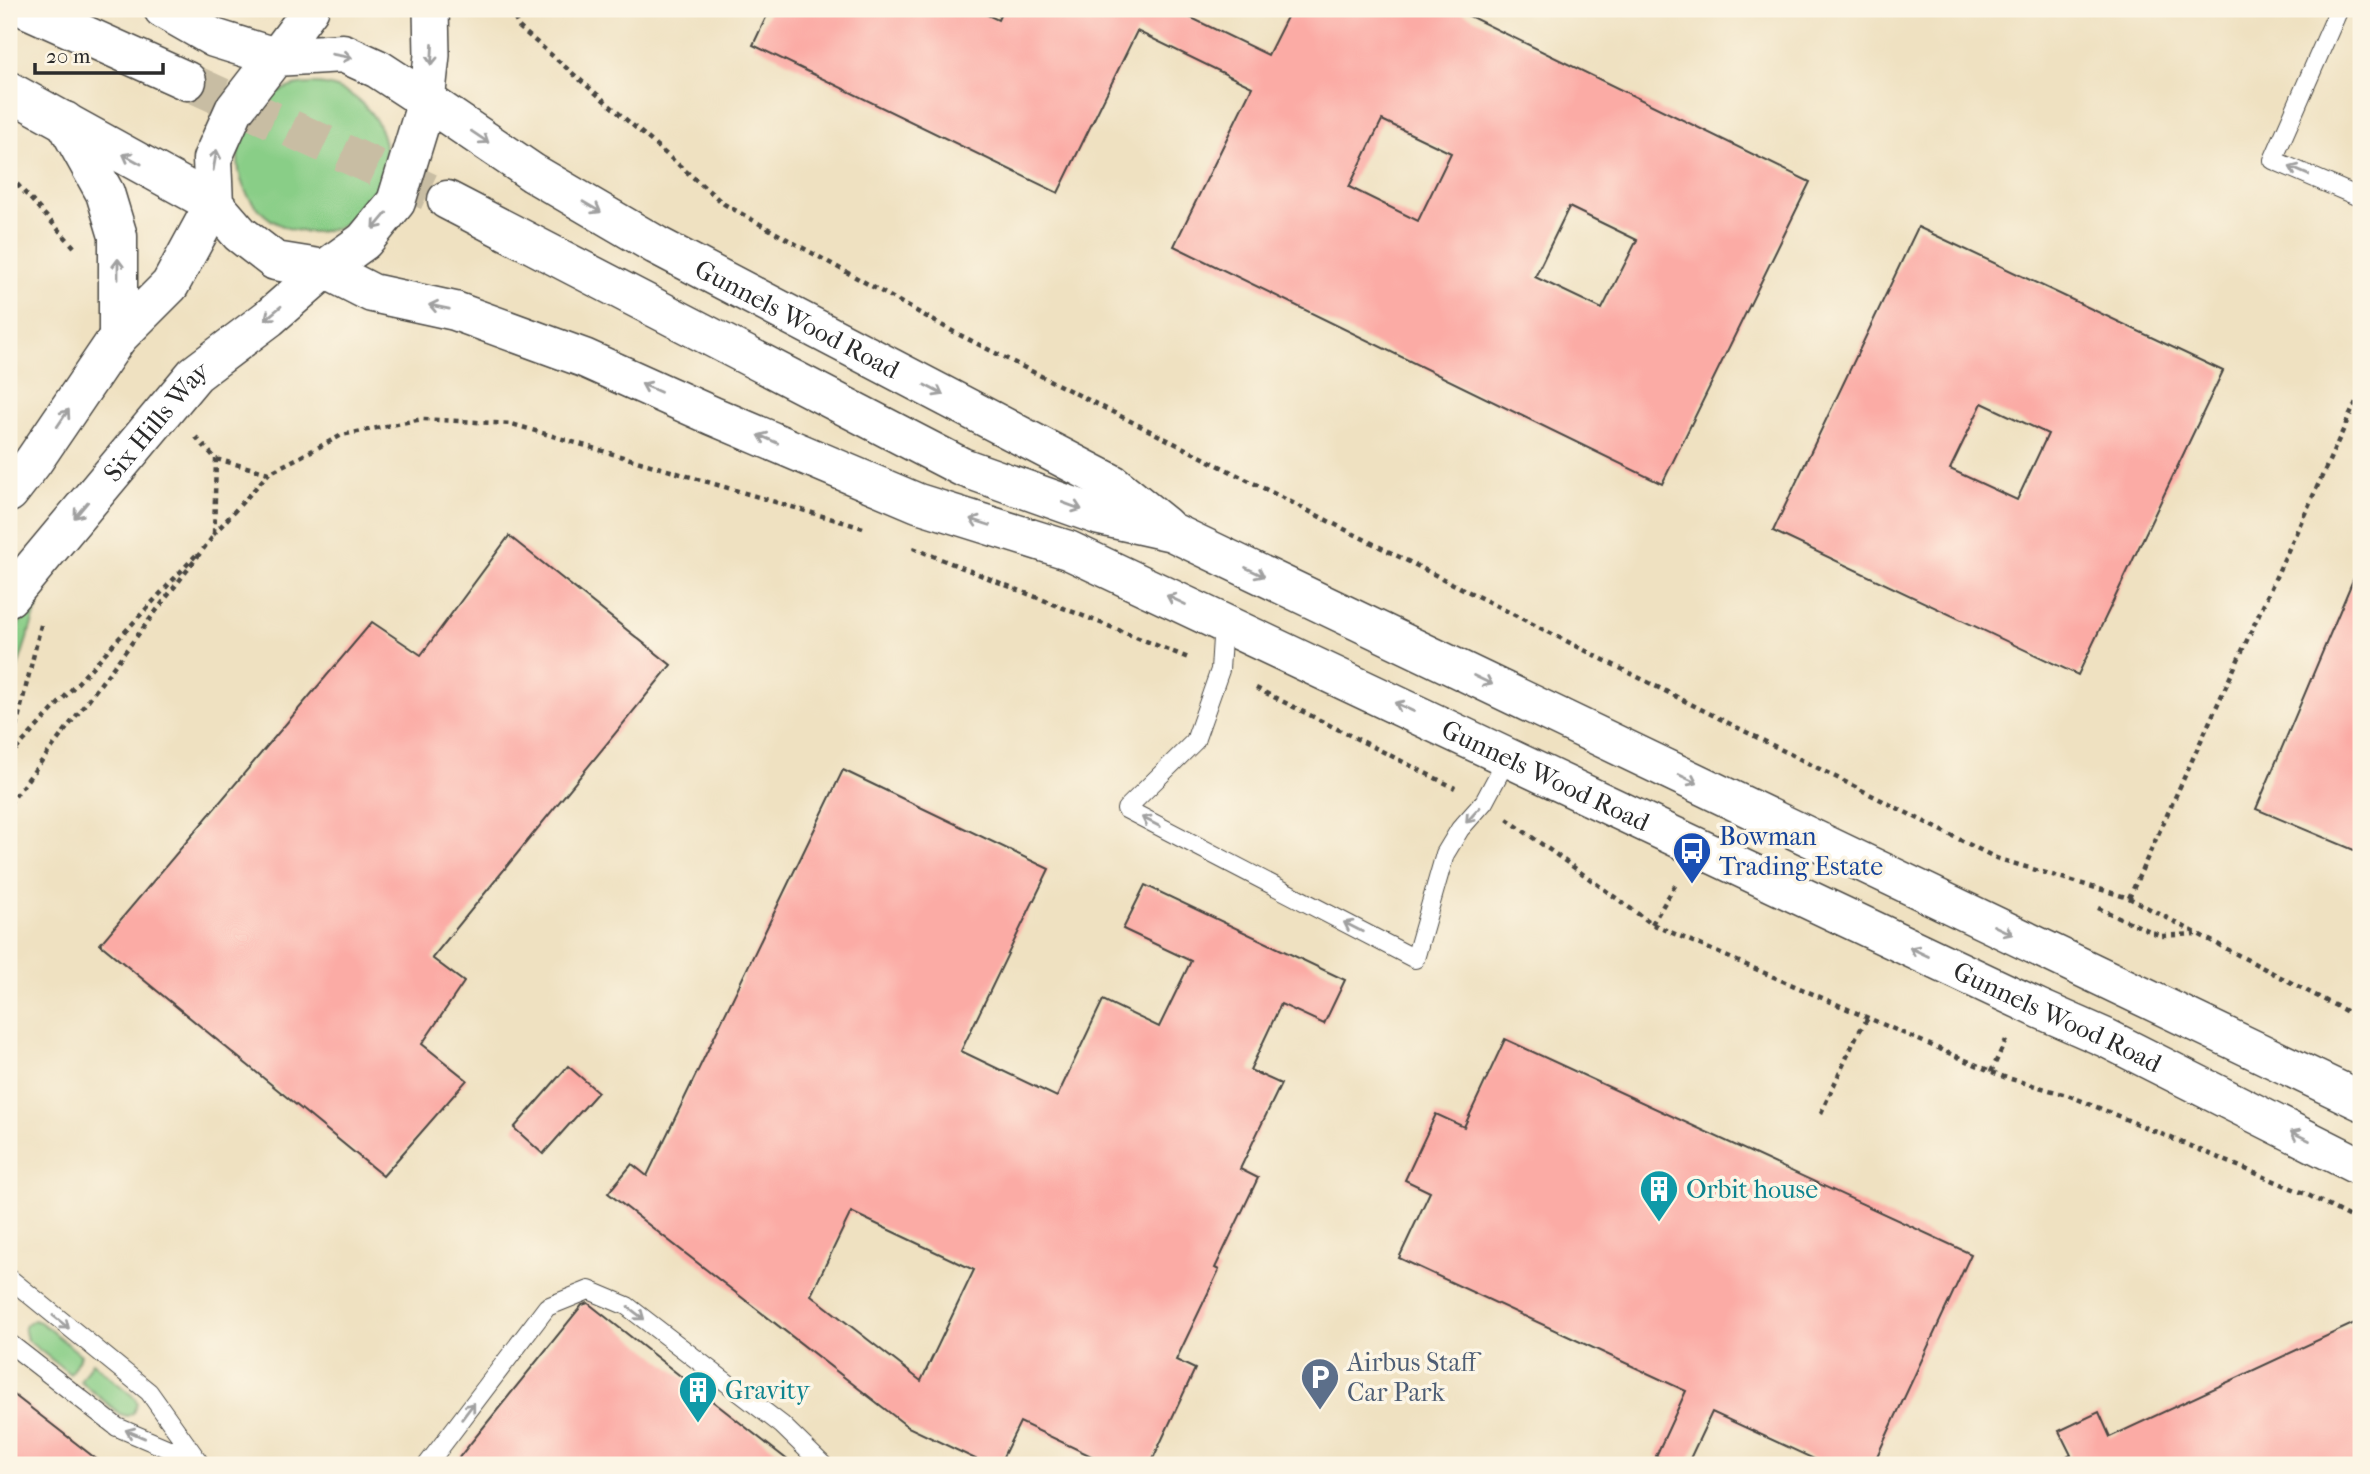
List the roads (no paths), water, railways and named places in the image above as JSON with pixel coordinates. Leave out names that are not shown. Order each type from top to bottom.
[{"type":"main road","points":[[27,9],[187,81]]},
{"type":"main road","name":"Gunnels Wood Road","points":[[163,9],[214,38],[275,57],[343,53],[378,69],[533,173],[656,245],[1113,484],[1172,531],[2361,1101]]},
{"type":"main road","points":[[9,493],[118,337],[170,285],[214,204],[212,159],[234,110],[275,57]]},
{"type":"main road","name":"Gunnels Wood Road","points":[[9,91],[214,204],[240,234],[275,261],[325,269],[372,293],[455,311],[584,358],[918,503],[1068,550],[2106,1038],[2361,1167]]},
{"type":"main road","points":[[325,269],[364,241],[396,202],[427,101]]},
{"type":"main road","points":[[65,121],[104,193],[118,236],[118,337]]},
{"type":"main road","name":"Gunnels Wood Road","points":[[447,200],[962,467],[1100,516],[1172,531]]},
{"type":"main road","name":"Six Hills Way","points":[[9,597],[195,374],[269,318],[325,269]]},
{"type":"main road","name":"Gunnels Wood Road","points":[[962,467],[1068,550]]},
{"type":"street","points":[[275,57],[311,9]]},
{"type":"street","points":[[427,101],[432,55],[431,9]]},
{"type":"lane","points":[[2339,9],[2273,160],[2361,198]]},
{"type":"lane","points":[[1223,621],[1220,670],[1195,741],[1126,809],[1415,959],[1445,854],[1460,829],[1484,802],[1508,757]]},
{"type":"lane","points":[[9,1278],[149,1392],[199,1463]]},
{"type":"lane","points":[[427,1465],[547,1307],[589,1290],[627,1306],[782,1425],[822,1465]]},
{"type":"lane","points":[[9,1343],[117,1427],[199,1463]]},
{"type":"tunnel","points":[[187,81],[447,200]]},
{"type":"place","name":"Bowman Trading Estate","points":[[1692,885]]},
{"type":"place","name":"Orbit house","points":[[1659,1223]]},
{"type":"place","name":"Airbus Staff Car Park","points":[[1320,1411]]},
{"type":"place","name":"Gravity","points":[[698,1424]]}]
